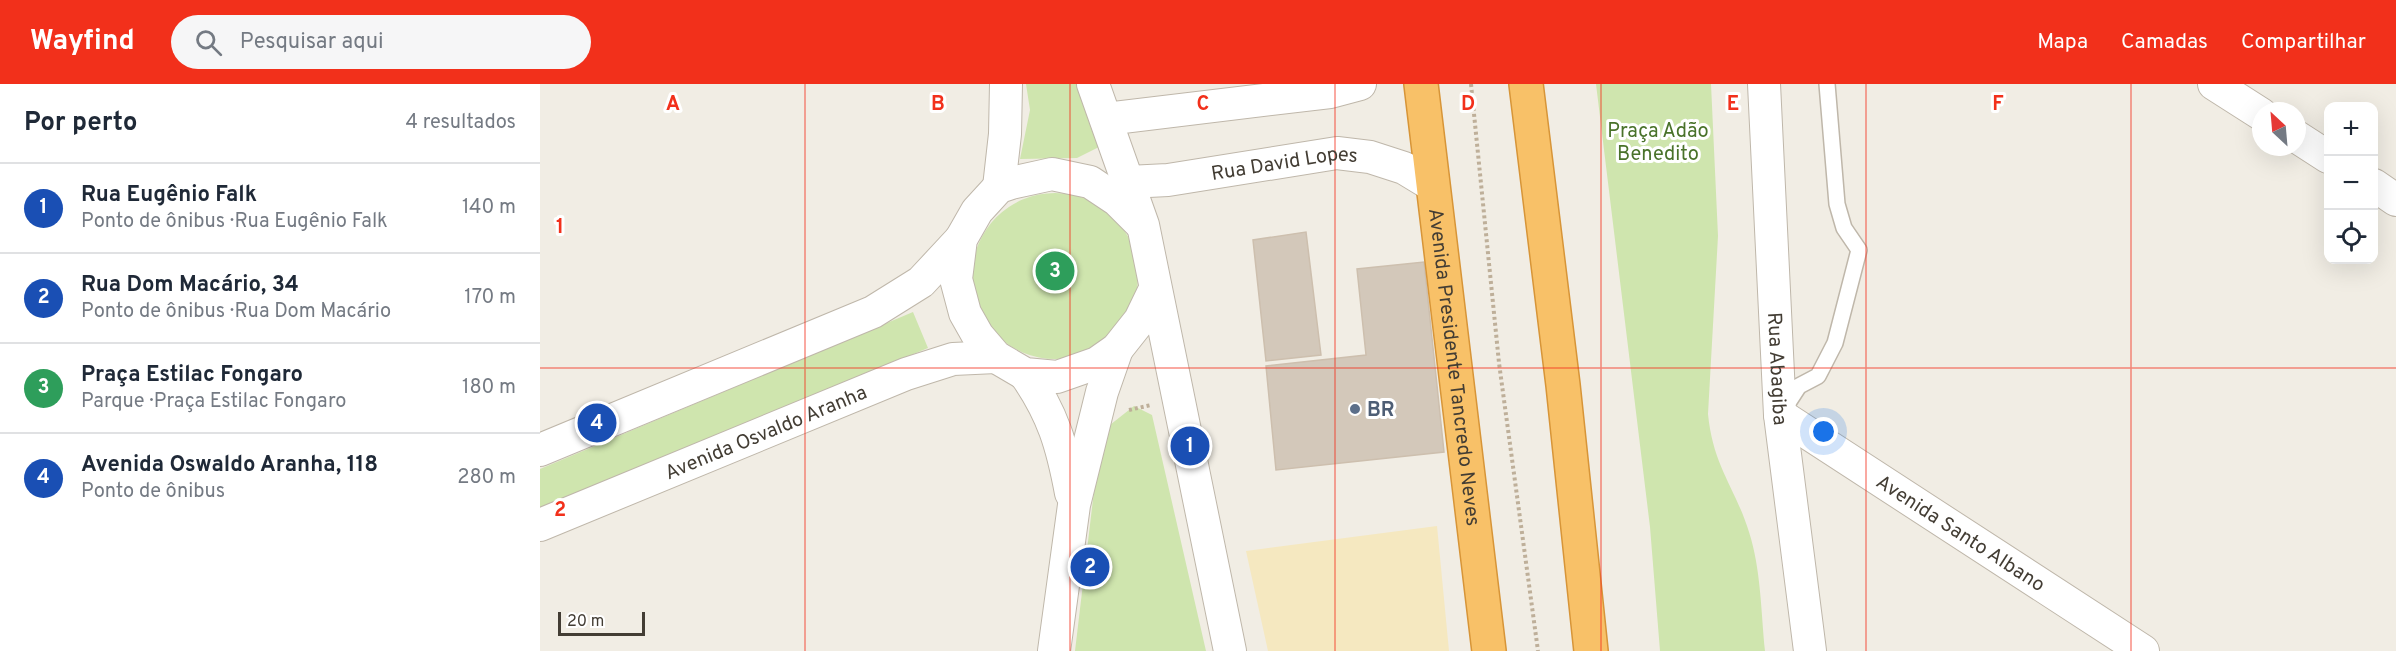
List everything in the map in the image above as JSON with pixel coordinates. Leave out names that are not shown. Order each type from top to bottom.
[{"type":"highway","name":"Avenida Presidente Tancredo Neves","points":[[1421,84],[1490,651]]},
{"type":"highway","points":[[1526,84],[1563,386],[1591,651]]},
{"type":"street","points":[[999,187],[1005,135],[1006,84]]},
{"type":"street","points":[[1093,84],[1143,225],[1230,651]]},
{"type":"street","points":[[1106,119],[1330,92],[1360,84]]},
{"type":"street","name":"Rua Abagiba","points":[[1764,84],[1780,415],[1810,651]]},
{"type":"street","points":[[2214,84],[2252,108]]},
{"type":"street","points":[[2306,143],[2326,156]]},
{"type":"street","name":"Rua David Lopes","points":[[1128,182],[1168,180],[1337,153],[1370,157],[1404,168],[1432,185]]},
{"type":"street","points":[[540,450],[873,312],[921,282],[961,239],[977,211],[999,187],[1052,174],[1090,182],[1117,200],[1143,225]]},
{"type":"street","points":[[2378,188],[2396,200]]},
{"type":"street","points":[[961,239],[956,279],[964,313],[978,336],[996,357],[1025,374],[1057,377],[1097,363],[1117,349],[1140,320],[1155,289]]},
{"type":"street","points":[[1054,651],[1074,505],[1095,419],[1117,349]]},
{"type":"street","name":"Avenida Osvaldo Aranha","points":[[540,525],[906,375],[952,359],[996,357]]},
{"type":"street","points":[[1025,374],[1051,414],[1062,446],[1074,505]]},
{"type":"street","name":"Avenida Santo Albano","points":[[1780,415],[2143,651]]},
{"type":"lane","points":[[1780,415],[1799,386],[1818,376],[1835,343],[1859,250],[1844,228],[1837,204],[1827,84]]},
{"type":"path","points":[[1471,84],[1499,363],[1538,651]]},
{"type":"path","points":[[1095,419],[1178,398]]},
{"type":"green space","points":[[1026,84],[1078,84],[1101,146],[1077,158],[1020,159],[1030,110]]},
{"type":"green space","name":"Praça Adão Benedito","points":[[1596,84],[1711,84],[1718,236],[1708,414],[1719,462],[1743,516],[1753,546],[1765,651],[1660,651],[1650,527]]},
{"type":"green space","points":[[1055,193],[1087,200],[1114,217],[1131,244],[1138,276],[1131,308],[1114,335],[1087,352],[1055,359],[1023,352],[996,335],[979,308],[972,276],[979,244],[996,217],[1023,200]]},
{"type":"green space","points":[[913,312],[928,348],[540,509],[540,469]]},
{"type":"green space","points":[[1134,406],[1152,415],[1206,651],[1075,651],[1101,432]]},
{"type":"sand","points":[[1437,526],[1449,651],[1268,651],[1246,551]]},
{"type":"building","points":[[1306,232],[1321,355],[1266,361],[1253,240]]},
{"type":"building","name":"BR","points":[[1424,262],[1444,452],[1276,470],[1266,366],[1366,355],[1357,269]]},
{"type":"place","name":"Praça Estilac Fongaro","points":[[1055,271]]},
{"type":"place","name":"BR","points":[[1355,409]]},
{"type":"place","name":"Avenida Oswaldo Aranha, 118","points":[[597,423]]},
{"type":"place","name":"Rua Eugênio Falk","points":[[1190,446]]},
{"type":"place","name":"Rua Dom Macário, 34","points":[[1090,567]]}]
